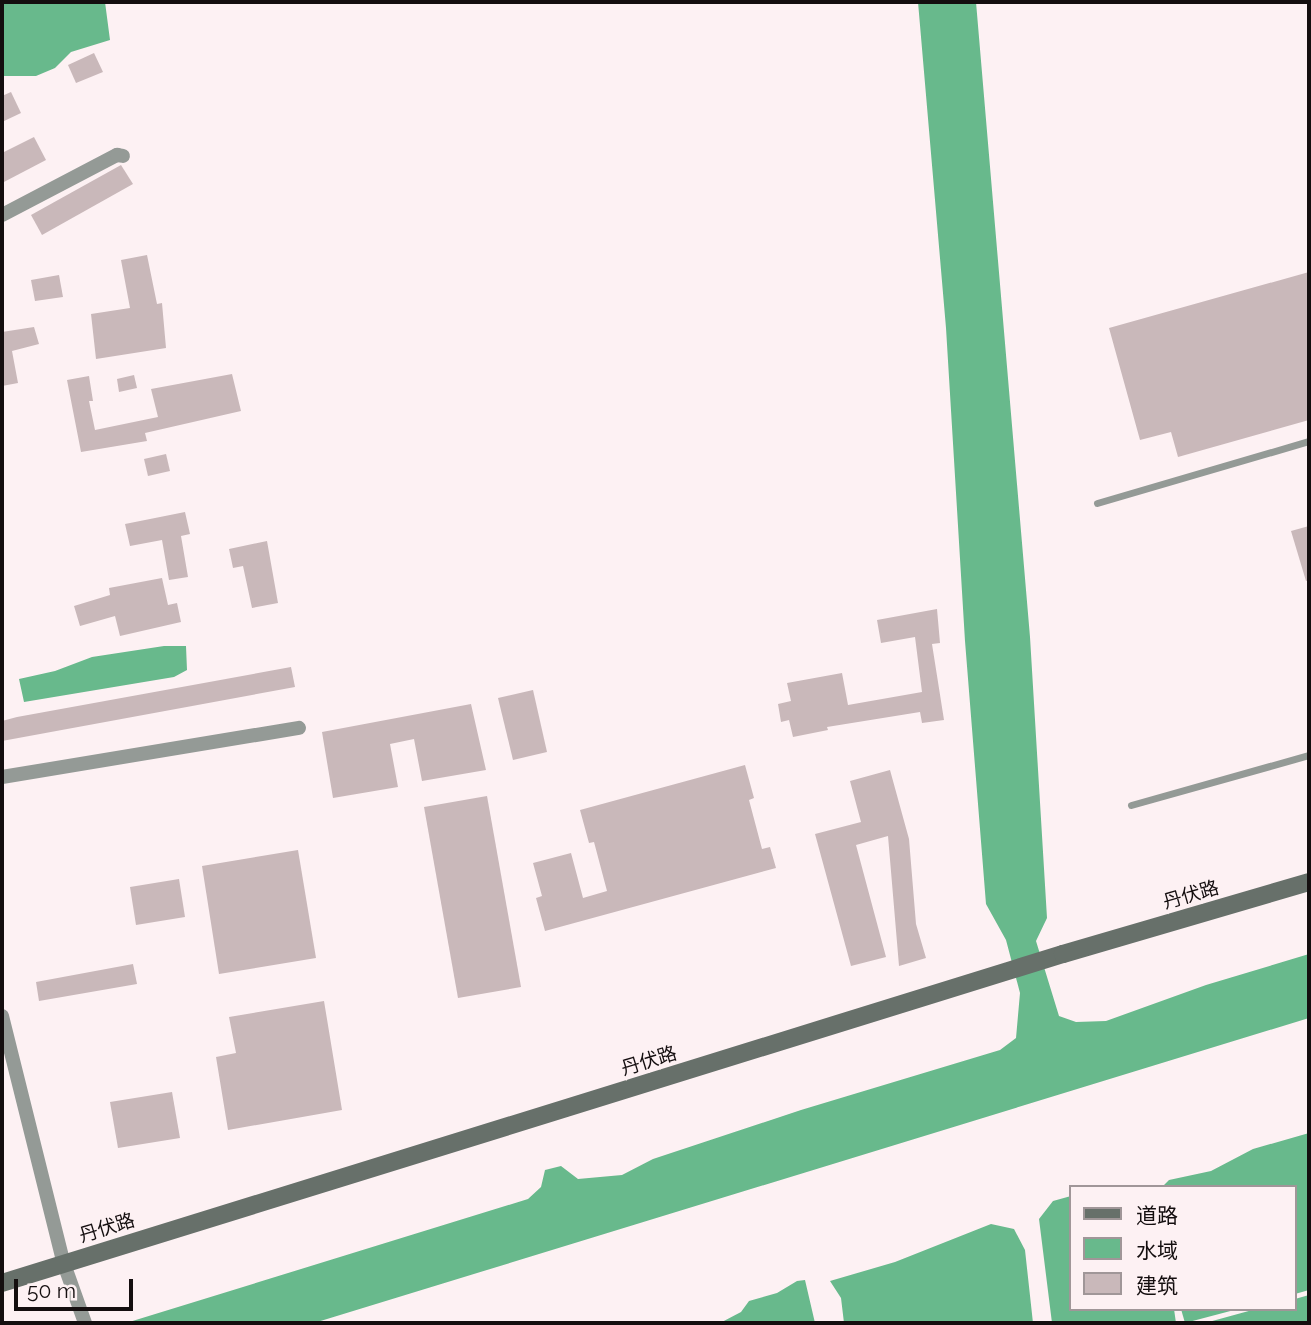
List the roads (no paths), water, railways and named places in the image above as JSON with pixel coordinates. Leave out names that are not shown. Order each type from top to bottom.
[{"type":"main road","name":"丹伏路","points":[[2,1283],[1063,954],[1309,882]]},
{"type":"street","points":[[2,215],[117,155],[122,156]]},
{"type":"street","points":[[2,777],[299,728]]},
{"type":"street","points":[[2,1016],[64,1264],[84,1319]]},
{"type":"lane","points":[[1097,503],[1309,441]]},
{"type":"lane","points":[[1131,805],[1309,755]]},
{"type":"water","points":[[2,2],[105,2],[110,40],[71,52],[55,68],[36,76],[4,76]]},
{"type":"water","points":[[918,2],[976,2],[1030,637],[1047,918],[1036,941],[1059,1016],[1076,1022],[1106,1021],[1206,985],[1309,954],[1309,1018],[314,1323],[126,1323],[528,1199],[541,1187],[545,1170],[561,1166],[578,1179],[622,1175],[653,1159],[801,1110],[1000,1050],[1016,1038],[1020,993],[1006,940],[986,904],[965,641],[946,328]]},
{"type":"water","points":[[164,646],[186,646],[187,670],[174,677],[24,702],[19,679],[55,671],[92,657]]},
{"type":"water","points":[[1309,1133],[1309,1290],[1297,1293],[1297,1185],[1164,1185],[1169,1180],[1211,1171],[1253,1149]]},
{"type":"water","points":[[1070,1196],[1070,1311],[1174,1311],[1176,1323],[1052,1323],[1039,1219],[1053,1201]]},
{"type":"water","points":[[991,1224],[1014,1229],[1025,1250],[1033,1323],[844,1323],[841,1298],[830,1281],[895,1262]]},
{"type":"water","points":[[805,1280],[815,1323],[720,1323],[741,1312],[749,1301],[777,1293],[797,1281]]},
{"type":"water","points":[[1309,1295],[1309,1323],[1205,1323],[1249,1311],[1297,1311],[1297,1298]]},
{"type":"water","points":[[1182,1311],[1230,1311],[1185,1323]]}]
